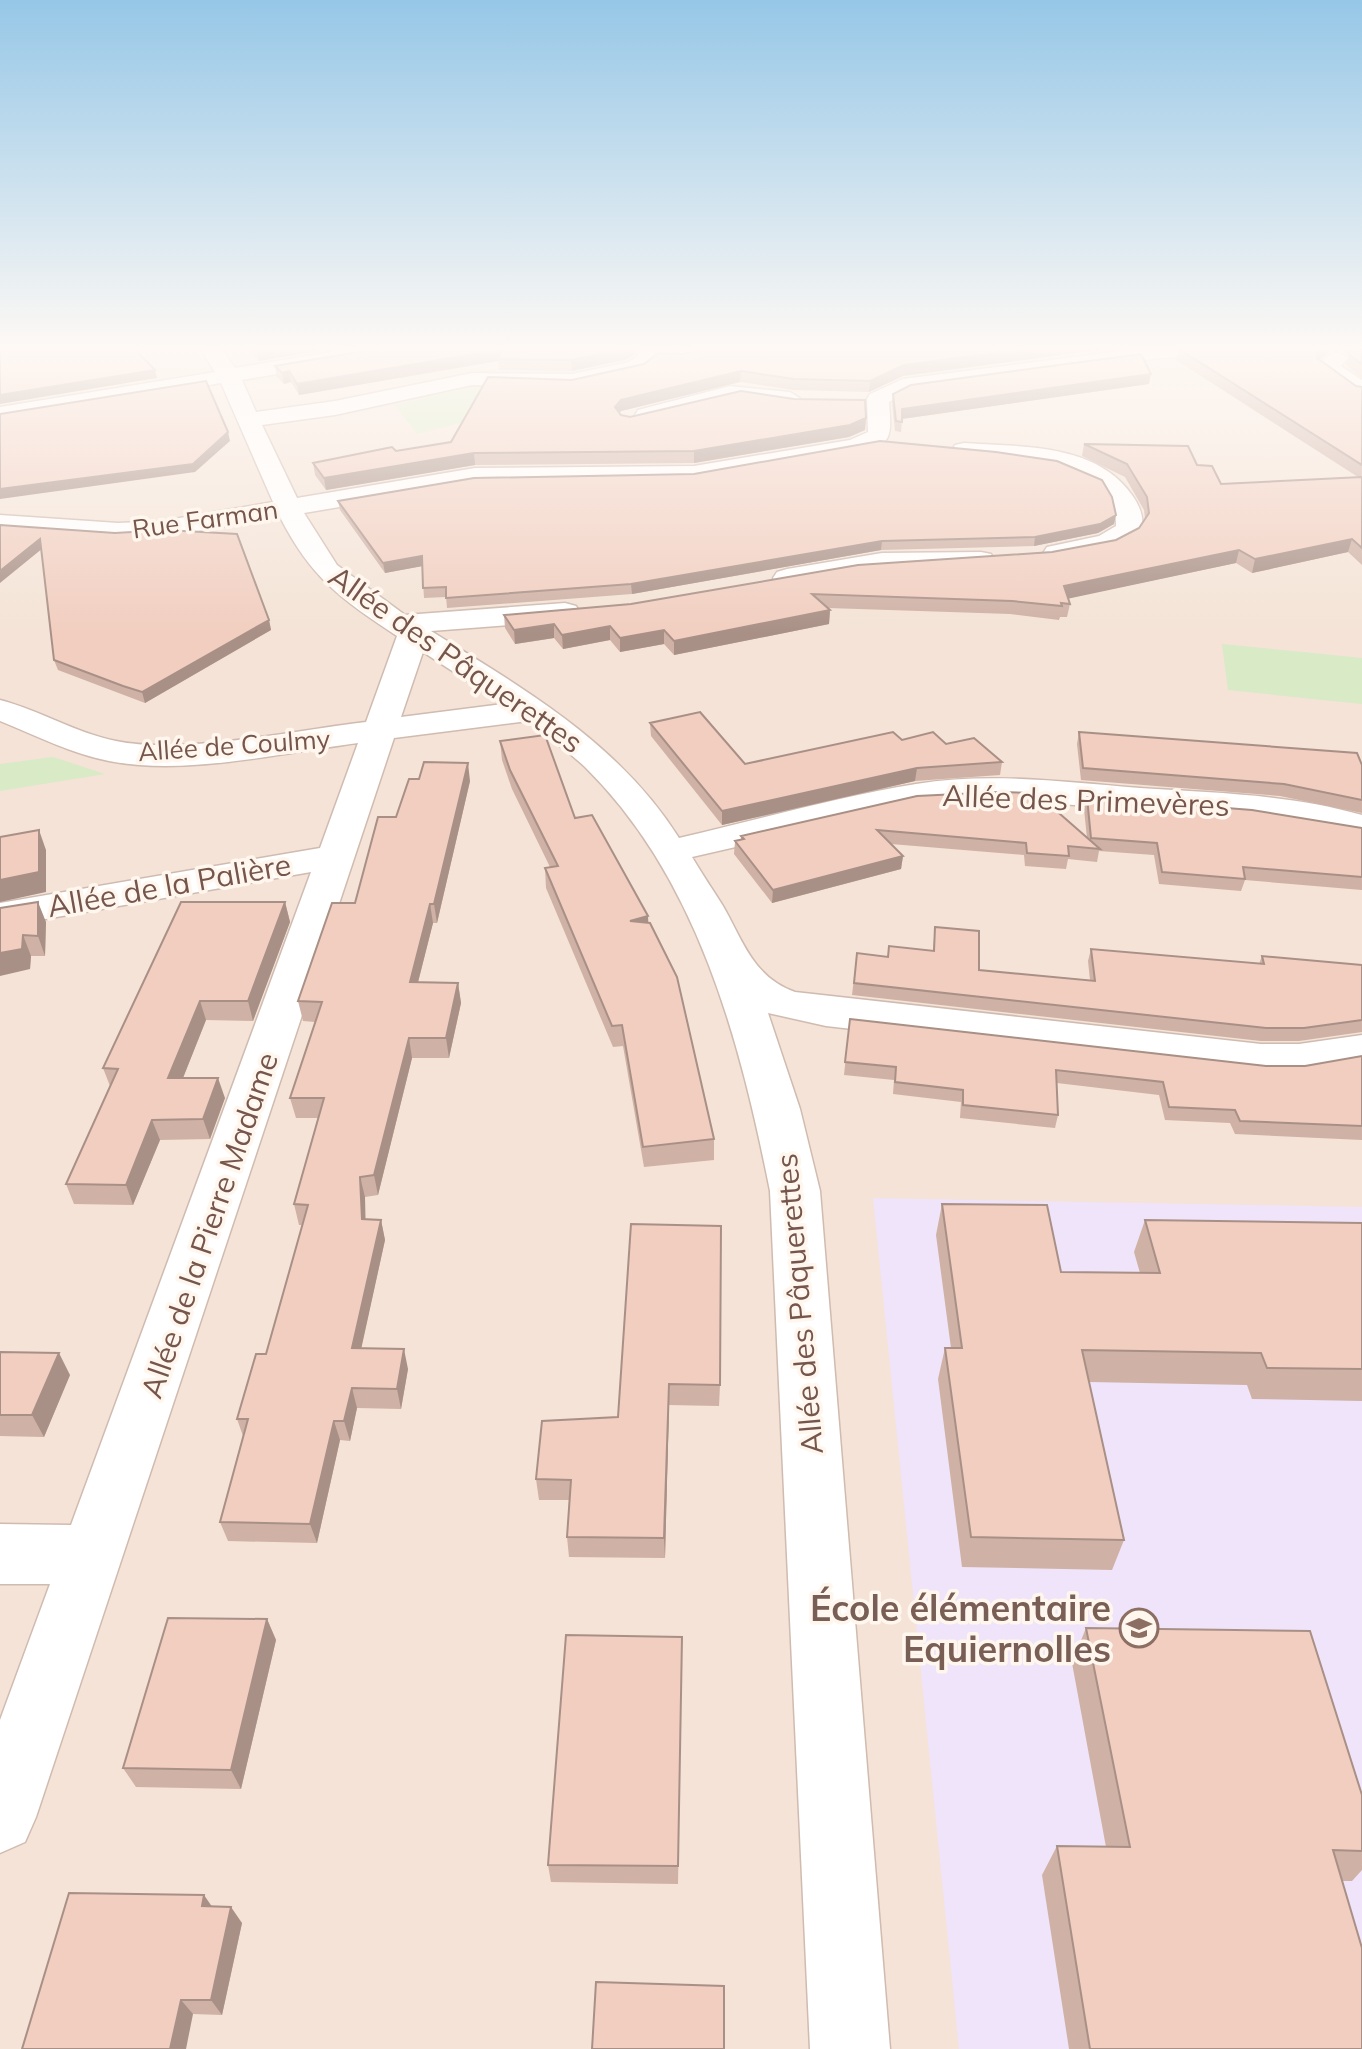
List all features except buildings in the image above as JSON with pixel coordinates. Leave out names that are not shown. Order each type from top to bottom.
[{"type":"street","name":"Allée des Pâquerettes","points":[[257,442],[307,544],[327,571],[352,592],[535,710],[598,761],[650,821],[670,851],[703,907],[731,964],[777,1109],[795,1191],[850,2049]]},
{"type":"street","name":"Rue Farman","points":[[0,523],[137,531],[475,476],[694,473],[834,451],[867,442]]},
{"type":"street","points":[[891,442],[905,444]]},
{"type":"street","points":[[934,448],[1063,461],[1096,472],[1118,488],[1130,517],[1129,530],[1123,535],[1107,543],[1034,557]]},
{"type":"street","points":[[757,584],[882,561],[1004,559]]},
{"type":"street","points":[[407,628],[595,609]]},
{"type":"street","name":"Allée de la Pierre Madame","points":[[0,1817],[380,733],[407,628]]},
{"type":"street","name":"Allée de Coulmy","points":[[0,710],[111,751],[149,755],[209,752],[380,733],[535,710]]},
{"type":"street","name":"Allée des Primevères","points":[[670,851],[915,795],[956,789],[1291,810],[1362,827]]},
{"type":"street","name":"Allée de la Palière","points":[[0,915],[337,856]]},
{"type":"street","points":[[731,964],[751,988],[766,998],[784,1005],[826,1012],[1261,1060],[1299,1060],[1362,1050]]},
{"type":"street","points":[[0,1554],[94,1555]]},
{"type":"shaded area","points":[[0,442],[1362,442],[1362,2049],[0,2049]]},
{"type":"shaded area","name":"École élémentaire Equiernolles","points":[[873,1198],[1362,1207],[1362,2049],[959,2049]]},
{"type":"green space","points":[[1222,644],[1362,658],[1362,704],[1228,690]]},
{"type":"green space","points":[[53,757],[105,774],[0,791],[0,764]]},
{"type":"place","name":"École élémentaire Equiernolles","points":[[1139,1628]]}]
